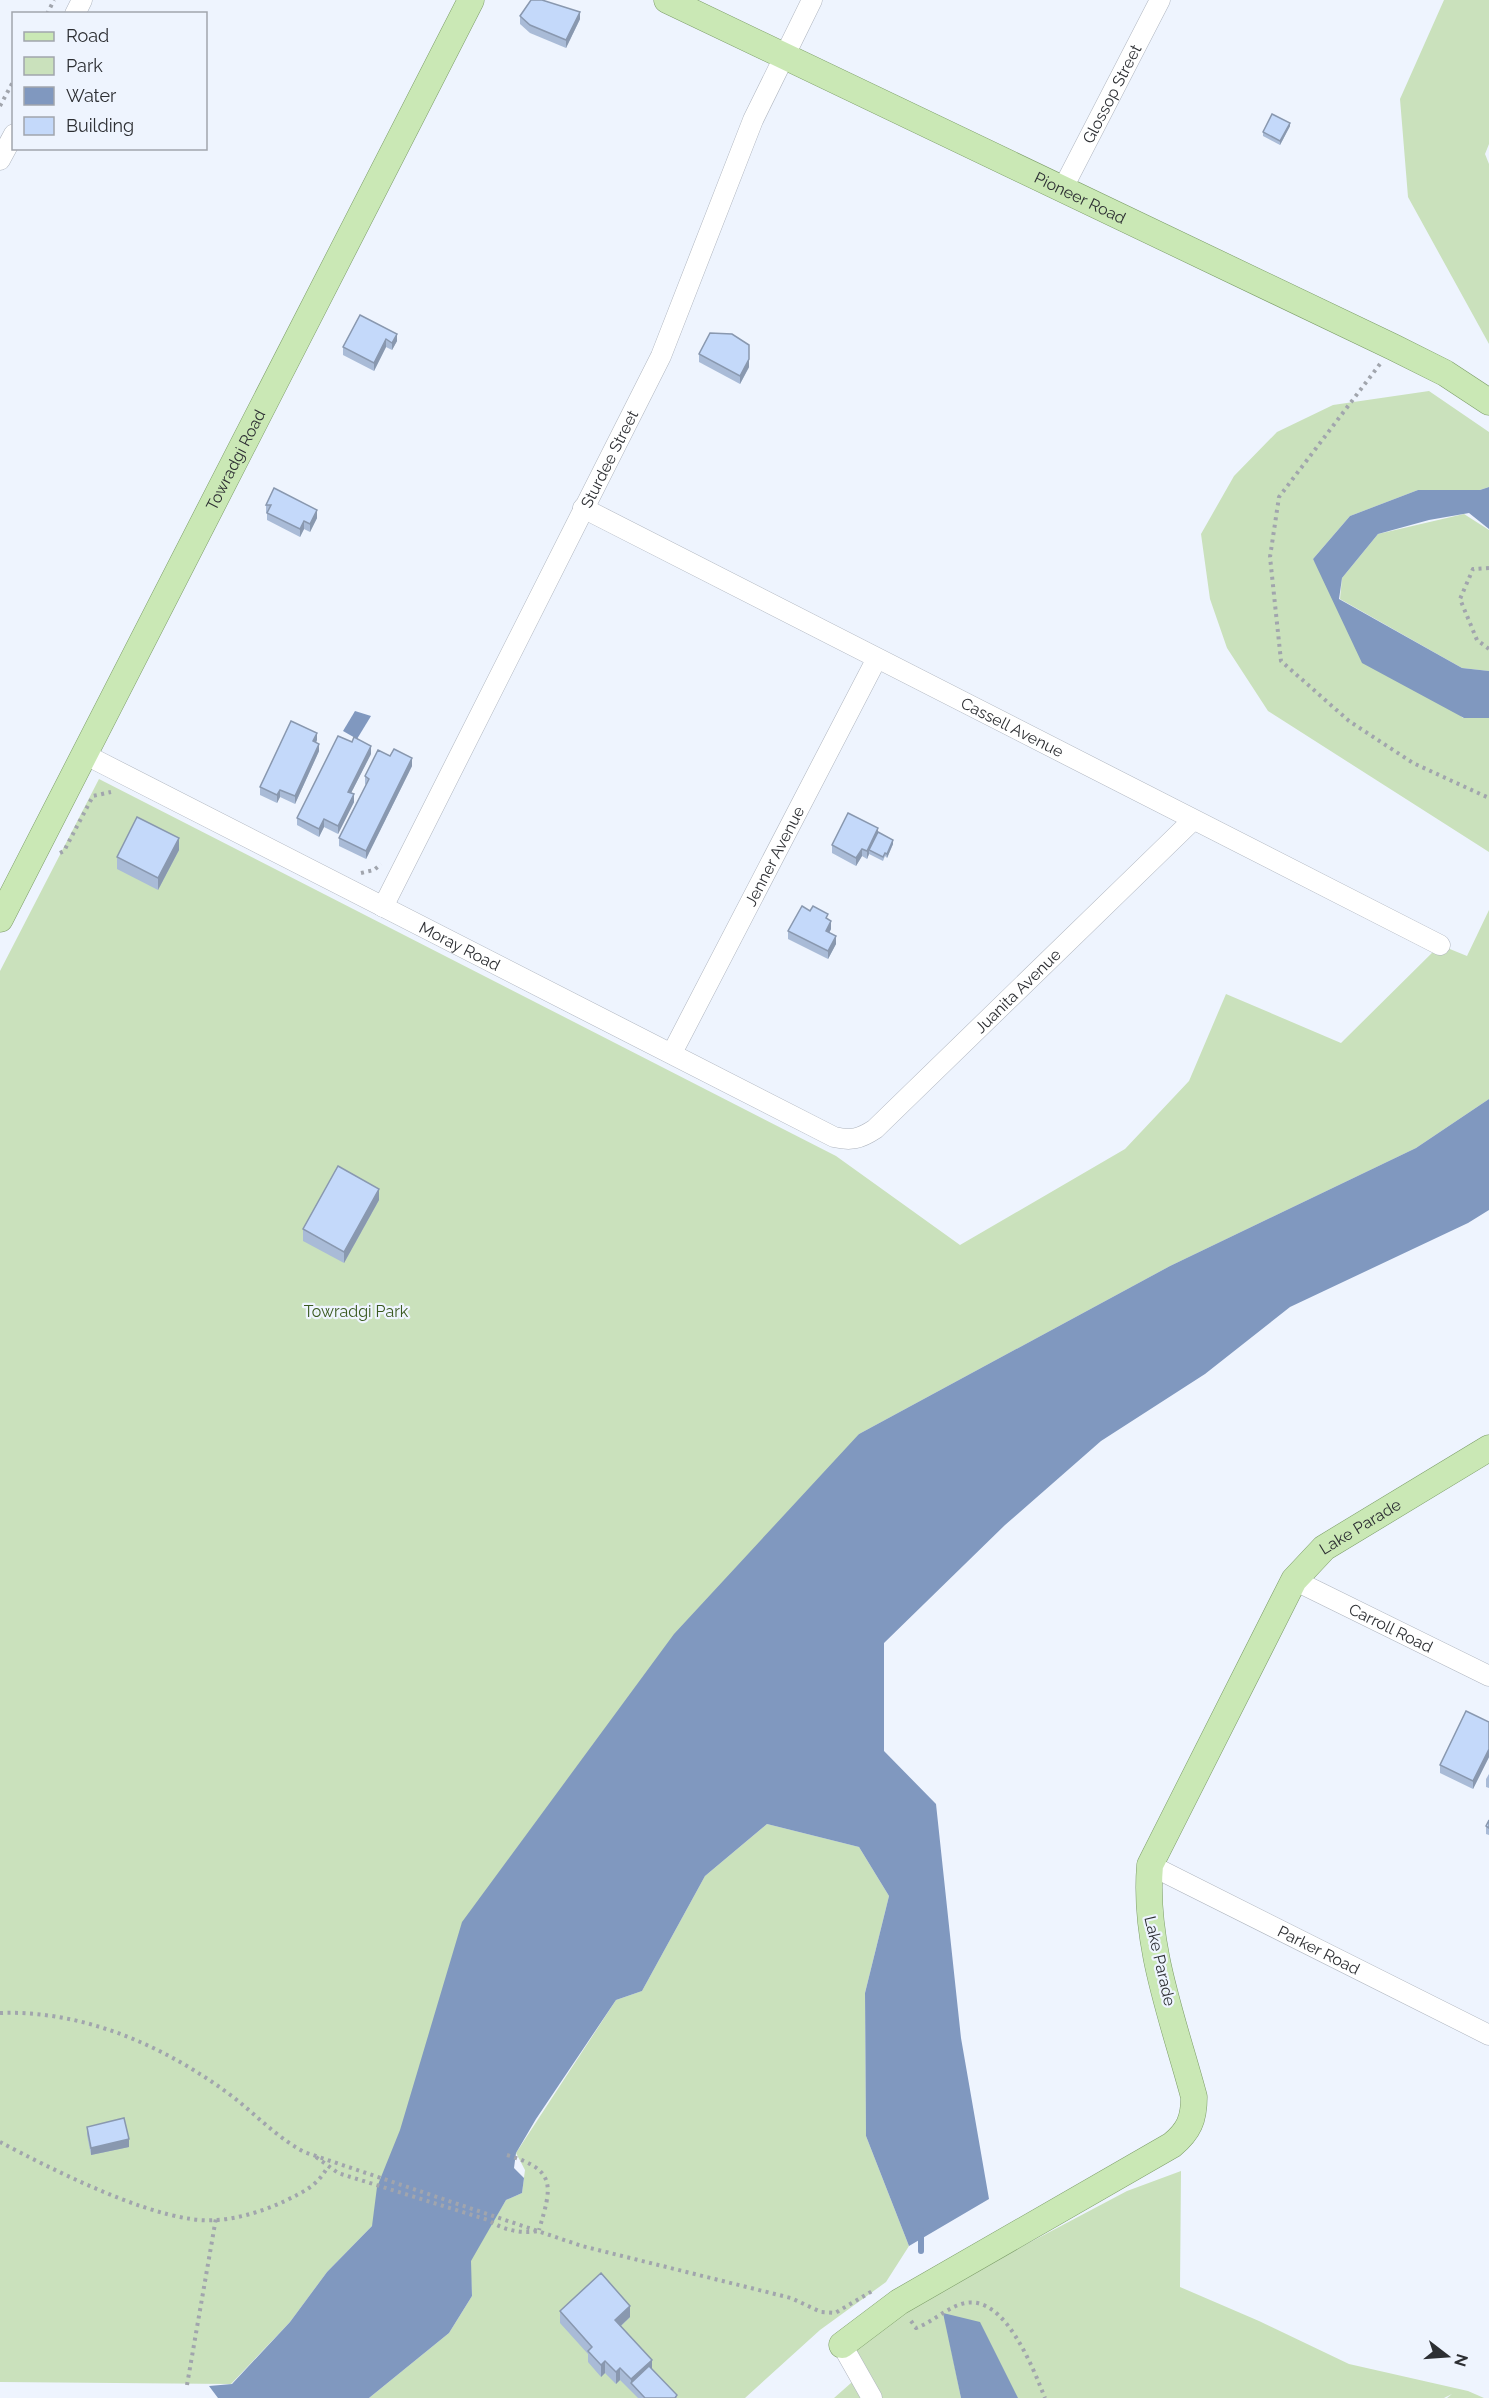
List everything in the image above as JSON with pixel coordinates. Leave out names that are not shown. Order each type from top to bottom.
[{"type":"main road","name":"Towradgi Road","points":[[0,919],[471,0]]},
{"type":"main road","name":"Pioneer Road","points":[[667,0],[1393,347],[1444,373],[1489,402]]},
{"type":"main road","name":"Lake Parade","points":[[842,2345],[899,2302],[1172,2145],[1185,2134],[1194,2115],[1194,2097],[1149,1927],[1147,1896],[1150,1865],[1294,1580],[1324,1548],[1489,1448]]},
{"type":"street","name":"Sturdee Street","points":[[382,907],[661,356],[732,172],[784,55],[812,0]]},
{"type":"street","name":"Glossop Street","points":[[1063,188],[1160,0]]},
{"type":"street","points":[[0,160],[12,138]]},
{"type":"street","name":"Cassell Avenue","points":[[583,508],[876,660],[1440,945]]},
{"type":"street","name":"Jenner Avenue","points":[[672,1053],[876,660]]},
{"type":"street","name":"Moray Road","points":[[84,754],[834,1137]]},
{"type":"street","name":"Juanita Avenue","points":[[834,1137],[849,1140],[862,1138],[875,1130],[1193,820]]},
{"type":"street","name":"Carroll Road","points":[[1294,1580],[1489,1676]]},
{"type":"street","name":"Parker Road","points":[[1150,1865],[1489,2035]]},
{"type":"street","points":[[842,2345],[872,2398]]},
{"type":"path","points":[[0,106],[12,84]]},
{"type":"path","points":[[1393,347],[1279,497],[1270,557],[1281,661],[1358,727],[1413,763],[1489,798]]},
{"type":"path","points":[[1489,568],[1473,569],[1460,599],[1477,640],[1489,649]]},
{"type":"path","points":[[37,846],[54,854],[63,851],[93,796],[107,791],[115,792]]},
{"type":"path","points":[[353,871],[374,870],[384,858]]},
{"type":"path","points":[[0,2013],[60,2018],[102,2027],[141,2042],[172,2057],[216,2085],[252,2112],[280,2139],[314,2155],[582,2246],[791,2298],[821,2312],[835,2313],[879,2287]]},
{"type":"path","points":[[0,2142],[35,2160],[138,2204],[192,2219],[234,2218],[267,2210],[319,2181],[327,2168]]},
{"type":"path","points":[[314,2155],[327,2168],[338,2173],[488,2220],[501,2228],[525,2233],[539,2231]]},
{"type":"path","points":[[507,2155],[537,2166],[545,2179],[549,2192],[539,2231]]},
{"type":"path","points":[[187,2385],[216,2218]]},
{"type":"path","points":[[904,2312],[916,2328],[964,2303],[981,2302],[994,2310],[1011,2330],[1045,2398]]},
{"type":"green space","points":[[1444,0],[1489,0],[1489,144],[1485,154],[1489,164],[1489,344],[1408,197],[1400,99]]},
{"type":"green space","points":[[1429,391],[1489,432],[1489,487],[1480,490],[1418,490],[1350,516],[1313,559],[1338,604],[1463,718],[1489,718],[1489,852],[1268,711],[1227,648],[1210,599],[1201,534],[1234,476],[1277,432],[1333,405]]},
{"type":"green space","points":[[1464,514],[1489,530],[1489,671],[1462,668],[1340,599],[1342,578],[1378,534]]},
{"type":"green space","name":"Towradgi Park","points":[[99,779],[836,1156],[960,1245],[1125,1149],[1189,1081],[1226,994],[1341,1043],[1440,945],[1467,956],[1489,910],[1489,1099],[1416,1148],[1170,1266],[859,1434],[372,2226],[327,2272],[290,2322],[231,2384],[0,2382],[0,971]]},
{"type":"green space","points":[[767,1824],[859,1847],[889,1896],[865,1993],[866,2136],[909,2246],[886,2282],[820,2330],[745,2398],[369,2398],[449,2333],[472,2296],[470,2261],[506,2200],[522,2193],[525,2170],[516,2153],[616,2000],[642,1991],[705,1876]]},
{"type":"green space","points":[[1181,2171],[1180,2287],[1259,2321],[1349,2364],[1468,2391],[1484,2398],[1447,2398],[1452,2394],[1444,2398],[1016,2398],[944,2313],[961,2398],[834,2398],[851,2383],[857,2334],[1127,2191]]},
{"type":"water","points":[[1489,487],[1489,529],[1469,513],[1429,520],[1378,534],[1342,578],[1339,599],[1462,668],[1489,671],[1489,718],[1464,718],[1362,663],[1313,559],[1350,516],[1418,490],[1480,490]]},
{"type":"water","points":[[355,711],[371,716],[357,739],[343,731]]},
{"type":"water","points":[[1489,1099],[1489,1210],[1468,1223],[1290,1307],[1205,1374],[1101,1441],[1005,1525],[884,1643],[884,1751],[936,1804],[961,2038],[989,2199],[909,2246],[866,2136],[865,1993],[889,1896],[859,1847],[767,1824],[705,1876],[642,1991],[616,2000],[536,2119],[516,2153],[514,2168],[524,2178],[522,2193],[506,2200],[471,2261],[472,2296],[449,2333],[369,2398],[218,2398],[209,2386],[232,2384],[290,2322],[327,2272],[372,2226],[377,2187],[400,2130],[462,1922],[674,1634],[859,1434],[1170,1266],[1416,1148]]},
{"type":"water","points":[[943,2313],[980,2322],[1018,2398],[961,2398]]},
{"type":"building","points":[[531,0],[542,0],[580,12],[566,40],[530,25],[520,16]]},
{"type":"building","points":[[1272,114],[1290,123],[1280,141],[1263,132]]},
{"type":"building","points":[[360,315],[397,334],[392,343],[386,339],[374,363],[343,347]]},
{"type":"building","points":[[710,333],[732,334],[749,345],[749,359],[740,376],[699,354]]},
{"type":"building","points":[[274,488],[317,510],[310,524],[304,521],[300,529],[267,513],[271,505],[266,505]]},
{"type":"building","points":[[291,721],[317,733],[313,741],[319,744],[295,796],[280,790],[277,795],[260,787]]},
{"type":"building","points":[[338,736],[352,742],[354,737],[371,746],[348,792],[354,794],[338,826],[324,819],[319,829],[297,818]]},
{"type":"building","points":[[394,749],[412,758],[366,851],[339,838],[369,779],[365,776],[378,750],[390,756]]},
{"type":"building","points":[[848,813],[878,828],[867,851],[862,849],[856,858],[832,845]]},
{"type":"building","points":[[137,817],[179,838],[158,878],[117,857]]},
{"type":"building","points":[[878,832],[893,840],[887,854],[885,853],[883,857],[869,850]]},
{"type":"building","points":[[802,906],[810,911],[813,906],[828,914],[826,918],[831,921],[826,931],[836,936],[828,951],[788,931]]},
{"type":"building","points":[[338,1166],[379,1189],[344,1252],[303,1229]]},
{"type":"building","points":[[1466,1711],[1489,1722],[1489,1749],[1473,1781],[1440,1765]]},
{"type":"building","points":[[124,2118],[129,2139],[91,2148],[87,2127]]},
{"type":"building","points":[[601,2273],[630,2306],[615,2320],[652,2360],[631,2379],[620,2368],[616,2372],[605,2361],[601,2365],[588,2351],[592,2347],[560,2311]]},
{"type":"building","points":[[649,2366],[677,2395],[675,2398],[645,2398],[631,2383]]},
{"type":"waterway","points":[[921,2231],[921,2251]]}]
